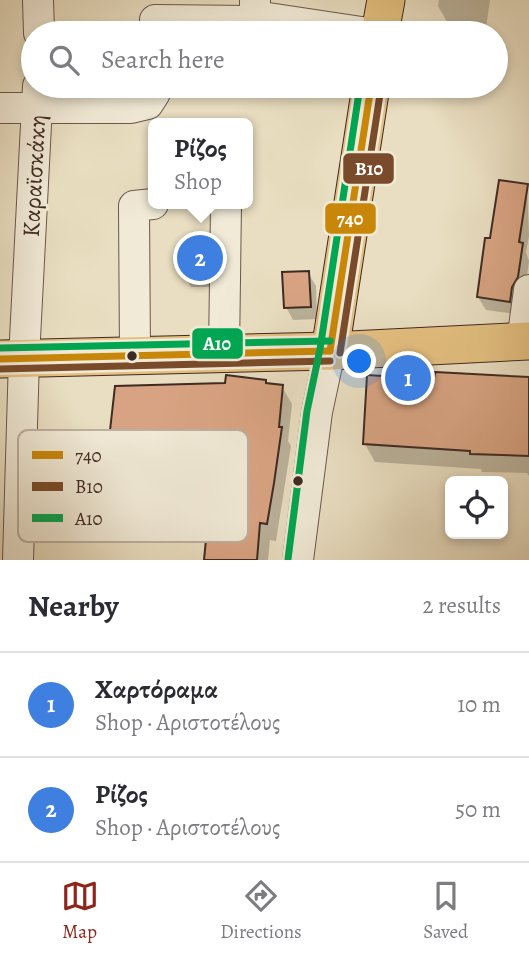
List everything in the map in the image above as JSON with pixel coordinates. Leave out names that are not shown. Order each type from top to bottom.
[{"type":"main road","points":[[382,21],[386,0]]},
{"type":"main road","points":[[330,351],[369,98]]},
{"type":"main road","points":[[12,358],[330,351],[525,342]]},
{"type":"street","points":[[38,0],[39,21]]},
{"type":"street","points":[[155,18],[250,21],[255,8],[314,21]]},
{"type":"street","points":[[0,108],[35,98]]},
{"type":"street","name":"Καραϊσκάκη","points":[[18,560],[12,358],[38,98]]},
{"type":"street","points":[[46,98],[131,108],[148,103],[152,98]]},
{"type":"street","points":[[135,355],[134,206],[148,205]]},
{"type":"street","points":[[224,353],[226,209]]},
{"type":"street","points":[[525,342],[529,290]]},
{"type":"street","points":[[298,560],[317,412],[330,351]]},
{"type":"building","points":[[499,180],[528,184],[519,242],[523,243],[518,277],[512,287],[510,302],[477,297],[485,238],[490,238]]},
{"type":"building","points":[[181,242],[208,242],[208,274],[181,274]]},
{"type":"building","points":[[309,271],[311,307],[284,308],[282,272]]},
{"type":"building","points":[[435,372],[529,377],[529,456],[470,454],[470,451],[363,444],[367,375],[434,379]]},
{"type":"building","points":[[226,375],[283,385],[279,427],[282,427],[274,483],[267,524],[260,523],[257,560],[204,560],[206,542],[248,542],[248,430],[110,430],[115,386],[225,383]]},
{"type":"transit line","name":"Α10","points":[[288,559],[307,411],[320,349],[358,98]]},
{"type":"transit line","name":"740","points":[[330,351],[369,98]]},
{"type":"transit line","name":"Β10","points":[[340,353],[379,98]]},
{"type":"transit line","name":"Α10","points":[[0,348],[330,341]]},
{"type":"transit line","name":"740","points":[[0,359],[330,351]]},
{"type":"transit line","name":"Β10","points":[[0,369],[330,361]]},
{"type":"place","name":"Ρίζος","points":[[200,258]]},
{"type":"place","name":"Χαρτόραμα","points":[[408,378]]}]
